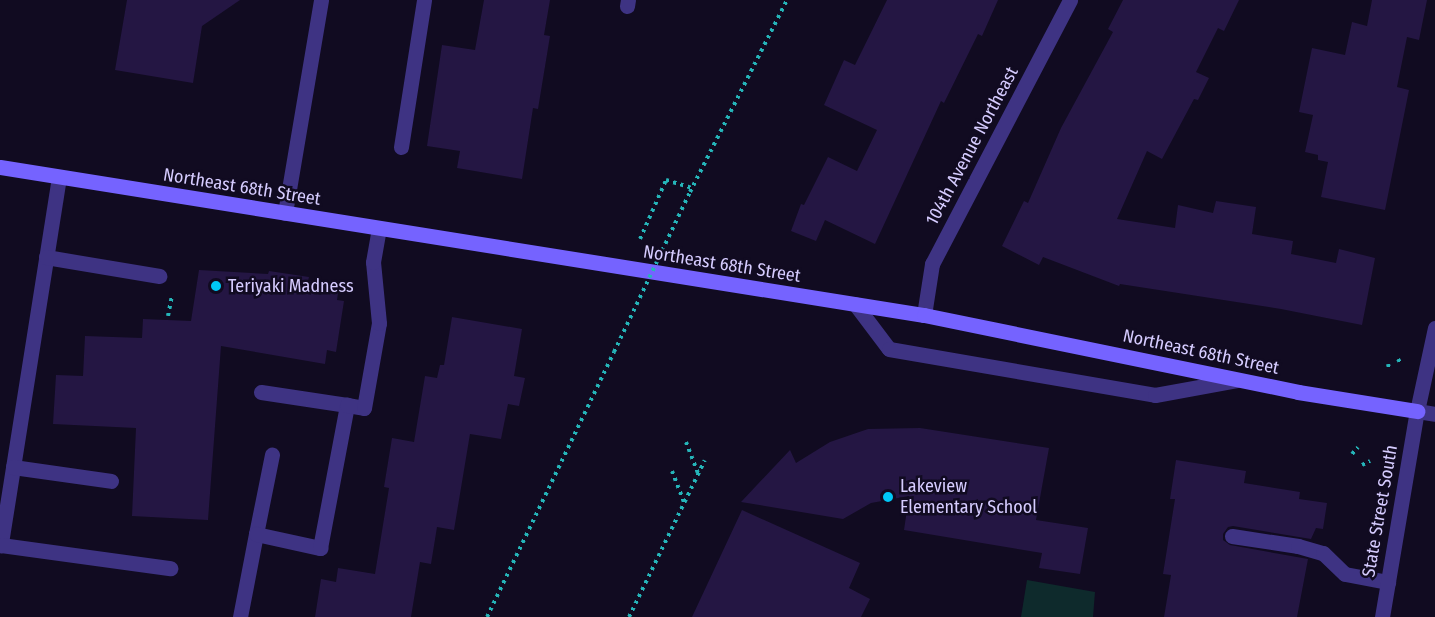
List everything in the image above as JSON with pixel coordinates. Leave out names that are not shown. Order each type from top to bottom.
[{"type":"main road","name":"Northeast 68th Street","points":[[0,167],[924,315],[1237,380],[1417,411]]},
{"type":"street","points":[[285,213],[321,0]]},
{"type":"street","points":[[401,147],[424,0]]},
{"type":"street","name":"104th Avenue Northeast","points":[[924,315],[932,264],[1070,0]]},
{"type":"street","points":[[59,177],[1,545],[170,568]]},
{"type":"street","points":[[261,392],[364,408],[379,323],[373,262],[379,229]]},
{"type":"street","points":[[46,256],[159,276]]},
{"type":"street","points":[[855,304],[890,349],[1155,395],[1237,380]]},
{"type":"street","name":"State Street South","points":[[1382,617],[1417,411],[1435,328]]},
{"type":"street","points":[[256,534],[320,548],[347,405]]},
{"type":"street","name":"Northeast 68th Street","points":[[1417,411],[1435,414]]},
{"type":"street","points":[[240,617],[272,455]]},
{"type":"street","points":[[13,468],[111,481]]},
{"type":"street","points":[[1232,536],[1298,546],[1323,553],[1345,574],[1388,582]]},
{"type":"path","points":[[486,617],[691,190],[787,0]]},
{"type":"path","points":[[640,239],[666,180],[691,190]]},
{"type":"path","points":[[168,316],[172,298]]},
{"type":"path","points":[[1398,359],[1401,364]]},
{"type":"path","points":[[687,442],[698,474]]},
{"type":"path","points":[[1352,454],[1358,447]]},
{"type":"path","points":[[629,617],[705,460]]},
{"type":"path","points":[[1362,465],[1370,461]]},
{"type":"path","points":[[672,471],[684,503]]},
{"type":"green space","points":[[1027,580],[1095,592],[1093,617],[1021,617]]},
{"type":"building","points":[[127,0],[240,0],[202,26],[193,83],[115,70]]},
{"type":"building","points":[[484,0],[550,0],[544,35],[550,36],[538,109],[533,108],[522,179],[457,168],[460,151],[427,146],[442,45],[475,50]]},
{"type":"building","points":[[887,0],[998,0],[982,36],[978,34],[944,103],[941,101],[875,244],[825,220],[816,241],[791,231],[801,204],[804,205],[828,157],[857,171],[877,130],[824,105],[844,60],[855,65]]},
{"type":"building","points":[[1123,0],[1239,0],[1224,31],[1218,28],[1196,72],[1209,78],[1198,100],[1194,99],[1162,159],[1147,151],[1117,219],[1175,228],[1178,205],[1213,213],[1216,201],[1256,207],[1252,234],[1293,241],[1291,254],[1336,263],[1339,249],[1375,258],[1362,325],[1281,309],[1120,284],[1119,286],[1043,257],[1039,265],[1002,246],[1024,201],[1028,203],[1061,128],[1113,32],[1108,29]]},
{"type":"building","points":[[1372,0],[1427,0],[1419,40],[1407,37],[1397,87],[1409,90],[1385,210],[1321,197],[1328,162],[1318,160],[1318,155],[1305,152],[1313,115],[1299,112],[1312,48],[1345,55],[1352,22],[1367,26]]},
{"type":"building","points":[[199,270],[268,274],[269,271],[309,277],[308,281],[339,286],[337,300],[344,301],[336,352],[327,350],[325,364],[221,346],[208,520],[132,516],[136,428],[53,424],[56,375],[83,376],[85,336],[142,338],[143,319],[191,321]]},
{"type":"building","points":[[452,317],[522,329],[514,376],[525,378],[519,406],[508,404],[501,439],[470,434],[454,530],[437,527],[431,564],[420,562],[411,617],[315,617],[321,579],[336,582],[338,568],[375,574],[389,488],[384,487],[392,438],[414,442],[425,376],[437,378],[440,365],[444,365]]},
{"type":"building","points":[[920,428],[1049,448],[1036,520],[1088,528],[1080,574],[1039,568],[1042,553],[904,530],[909,496],[871,503],[843,519],[741,502],[790,450],[796,463],[830,442],[868,429]]},
{"type":"building","points":[[1176,460],[1246,471],[1244,483],[1300,492],[1299,499],[1327,503],[1323,529],[1316,528],[1311,539],[1233,526],[1228,527],[1223,534],[1223,540],[1230,545],[1308,559],[1297,617],[1164,617],[1171,575],[1163,574],[1175,499],[1170,499]]},
{"type":"building","points":[[742,510],[860,563],[849,588],[870,599],[861,617],[692,617]]},
{"type":"place","name":"Teriyaki Madness","points":[[216,286]]},
{"type":"place","name":"Lakeview Elementary School","points":[[888,497]]}]
